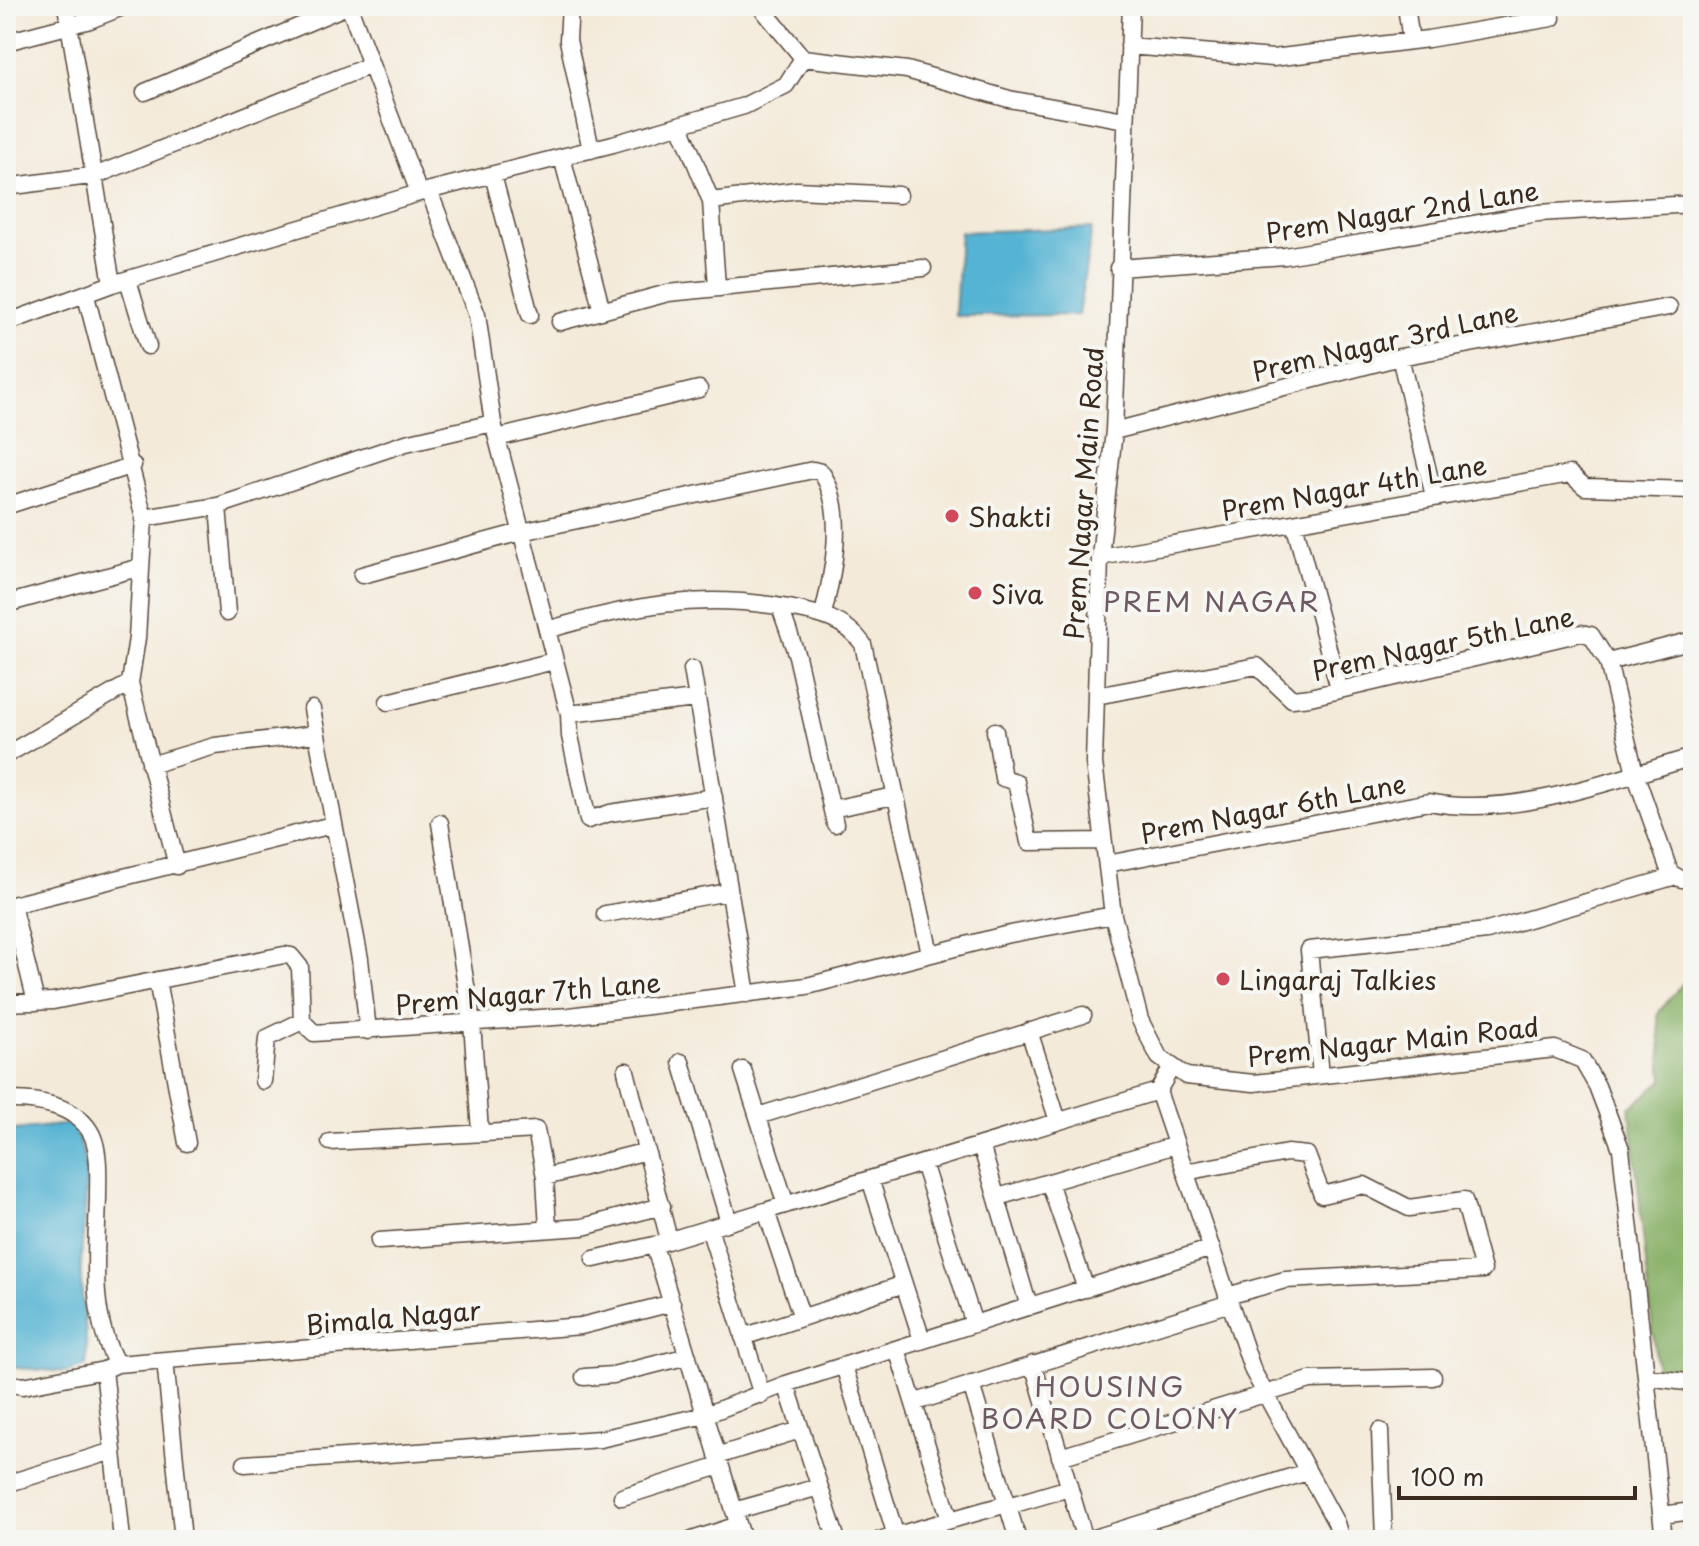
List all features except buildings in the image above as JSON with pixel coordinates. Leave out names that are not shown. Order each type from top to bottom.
[{"type":"street","points":[[66,6],[120,282],[148,346]]},
{"type":"street","points":[[6,42],[69,26],[125,6]]},
{"type":"street","points":[[145,92],[348,6],[477,315],[495,431],[569,714],[570,736],[588,820],[610,813],[714,797]]},
{"type":"street","points":[[570,6],[568,40],[591,150]]},
{"type":"street","points":[[760,6],[803,58],[907,70],[1009,99],[1125,120]]},
{"type":"street","name":"Prem Nagar Main Road","points":[[1131,6],[1118,268],[1114,431],[1100,557],[1094,763],[1113,915],[1140,1020],[1159,1057],[1186,1076],[1254,1083],[1555,1049],[1582,1060],[1597,1086],[1621,1149],[1664,1540]]},
{"type":"street","points":[[1406,6],[1411,41]]},
{"type":"street","points":[[1129,46],[1273,58],[1411,41],[1552,18]]},
{"type":"street","points":[[6,323],[120,282],[424,192],[591,150],[744,106],[786,85],[803,58]]},
{"type":"street","points":[[6,187],[97,175],[371,65]]},
{"type":"street","points":[[680,125],[711,201],[717,287]]},
{"type":"street","points":[[562,157],[602,311]]},
{"type":"street","points":[[493,175],[530,315]]},
{"type":"street","points":[[711,201],[797,190],[899,195]]},
{"type":"street","name":"Prem Nagar 2nd Lane","points":[[1118,268],[1285,256],[1538,213],[1693,204]]},
{"type":"street","points":[[560,322],[668,293],[923,268]]},
{"type":"street","points":[[86,296],[133,465],[144,518],[130,683],[177,866]]},
{"type":"street","name":"Prem Nagar 3rd Lane","points":[[1114,431],[1400,357],[1669,307]]},
{"type":"street","points":[[1400,357],[1434,496]]},
{"type":"street","points":[[144,518],[218,506],[406,443],[495,431],[699,389]]},
{"type":"street","points":[[6,506],[133,465]]},
{"type":"street","points":[[362,575],[521,532],[782,476],[821,472],[831,497],[835,536],[835,565],[823,614]]},
{"type":"street","name":"Prem Nagar 4th Lane","points":[[1100,557],[1570,474],[1585,487],[1693,490]]},
{"type":"street","points":[[218,506],[227,613]]},
{"type":"street","points":[[1294,523],[1339,689]]},
{"type":"street","points":[[6,604],[141,567]]},
{"type":"street","points":[[547,630],[608,612],[669,600],[711,599],[823,614],[851,627],[863,644],[930,954]]},
{"type":"street","points":[[780,607],[797,656],[834,816],[894,796]]},
{"type":"street","name":"Prem Nagar 5th Lane","points":[[1096,696],[1257,666],[1292,699],[1581,633],[1591,635],[1599,642],[1608,662]]},
{"type":"street","points":[[1684,877],[1670,873],[1635,773],[1608,662],[1693,640]]},
{"type":"street","points":[[388,702],[554,661]]},
{"type":"street","points":[[692,669],[747,994]]},
{"type":"street","points":[[6,755],[130,683]]},
{"type":"street","points":[[569,714],[695,699]]},
{"type":"street","points":[[312,709],[360,959],[368,1031]]},
{"type":"street","points":[[995,731],[1003,778],[1016,782],[1029,842],[1103,841]]},
{"type":"street","points":[[150,765],[215,746],[316,734]]},
{"type":"street","name":"Prem Nagar 6th Lane","points":[[1107,864],[1429,802],[1458,808],[1496,806],[1693,757]]},
{"type":"street","points":[[440,823],[472,1023],[480,1131]]},
{"type":"street","points":[[36,1002],[12,905],[332,825]]},
{"type":"street","points":[[1321,1075],[1309,950],[1487,931],[1684,877]]},
{"type":"street","points":[[605,914],[728,892]]},
{"type":"street","name":"Prem Nagar 7th Lane","points":[[302,1021],[314,1033],[368,1031],[569,1016],[747,994],[807,986],[930,954],[1113,915]]},
{"type":"street","points":[[6,1003],[36,1002],[291,956],[300,967],[302,1021],[267,1038],[263,1081]]},
{"type":"street","points":[[157,980],[187,1143]]},
{"type":"street","points":[[758,1116],[1083,1015]]},
{"type":"street","points":[[1029,1031],[1058,1121]]},
{"type":"street","points":[[681,1062],[729,1222]]},
{"type":"street","points":[[594,1259],[661,1243],[1158,1091],[1172,1066]]},
{"type":"street","points":[[743,1070],[786,1205]]},
{"type":"street","points":[[626,1071],[662,1206],[661,1243],[672,1303],[738,1526]]},
{"type":"street","points":[[1158,1091],[1228,1300],[1264,1393],[1336,1523],[1341,1540]]},
{"type":"street","points":[[6,1100],[28,1099],[67,1111],[92,1135],[98,1176],[97,1296],[111,1367],[113,1451],[122,1540]]},
{"type":"street","points":[[330,1142],[536,1130],[545,1177],[548,1229]]},
{"type":"street","points":[[981,1145],[1029,1307]]},
{"type":"street","points":[[998,1197],[1176,1145]]},
{"type":"street","points":[[545,1177],[647,1151]]},
{"type":"street","points":[[916,1402],[1285,1280],[1483,1270],[1464,1200],[1409,1208],[1364,1185],[1322,1195],[1307,1155],[1287,1153],[1185,1172]]},
{"type":"street","points":[[923,1163],[974,1324]]},
{"type":"street","points":[[870,1179],[922,1340]]},
{"type":"street","points":[[1049,1182],[1086,1289]]},
{"type":"street","points":[[379,1241],[583,1227],[662,1206]]},
{"type":"street","points":[[766,1211],[801,1315]]},
{"type":"street","points":[[709,1228],[762,1395]]},
{"type":"street","points":[[245,1464],[600,1439],[705,1415],[786,1384],[1212,1248]]},
{"type":"street","points":[[743,1337],[801,1315],[904,1284]]},
{"type":"street","name":"Bimala Nagar","points":[[6,1383],[23,1386],[111,1367],[165,1360],[581,1326],[672,1303]]},
{"type":"street","points":[[897,1349],[916,1402],[950,1520]]},
{"type":"street","points":[[584,1377],[613,1375],[688,1356]]},
{"type":"street","points":[[165,1360],[183,1540]]},
{"type":"street","points":[[1033,1364],[1086,1540],[1307,1472]]},
{"type":"street","points":[[844,1366],[888,1538],[1069,1488]]},
{"type":"street","points":[[1060,1457],[1310,1380],[1433,1377]]},
{"type":"street","points":[[1648,1377],[1693,1383]]},
{"type":"street","points":[[786,1384],[837,1540]]},
{"type":"street","points":[[971,1384],[1018,1540]]},
{"type":"street","points":[[622,1497],[800,1430]]},
{"type":"street","points":[[1380,1431],[1384,1540]]},
{"type":"street","points":[[6,1484],[113,1451]]},
{"type":"street","points":[[692,1540],[738,1526],[819,1487]]},
{"type":"street","points":[[1661,1515],[1693,1511]]},
{"type":"green space","points":[[1693,971],[1693,1364],[1657,1371],[1630,1108],[1663,1080],[1658,1013]]},
{"type":"water","points":[[1092,228],[1078,315],[955,316],[960,232]]},
{"type":"water","points":[[69,1124],[79,1140],[86,1178],[81,1262],[86,1366],[66,1372],[6,1367],[6,1131]]},
{"type":"place","name":"Shakti","points":[[952,516]]},
{"type":"place","name":"Siva","points":[[975,593]]},
{"type":"place","name":"Lingaraj Talkies","points":[[1223,979]]},
{"type":"district","name":"PREM NAGAR","points":[[1212,600]]},
{"type":"district","name":"HOUSING BOARD COLONY","points":[[1110,1401]]}]
